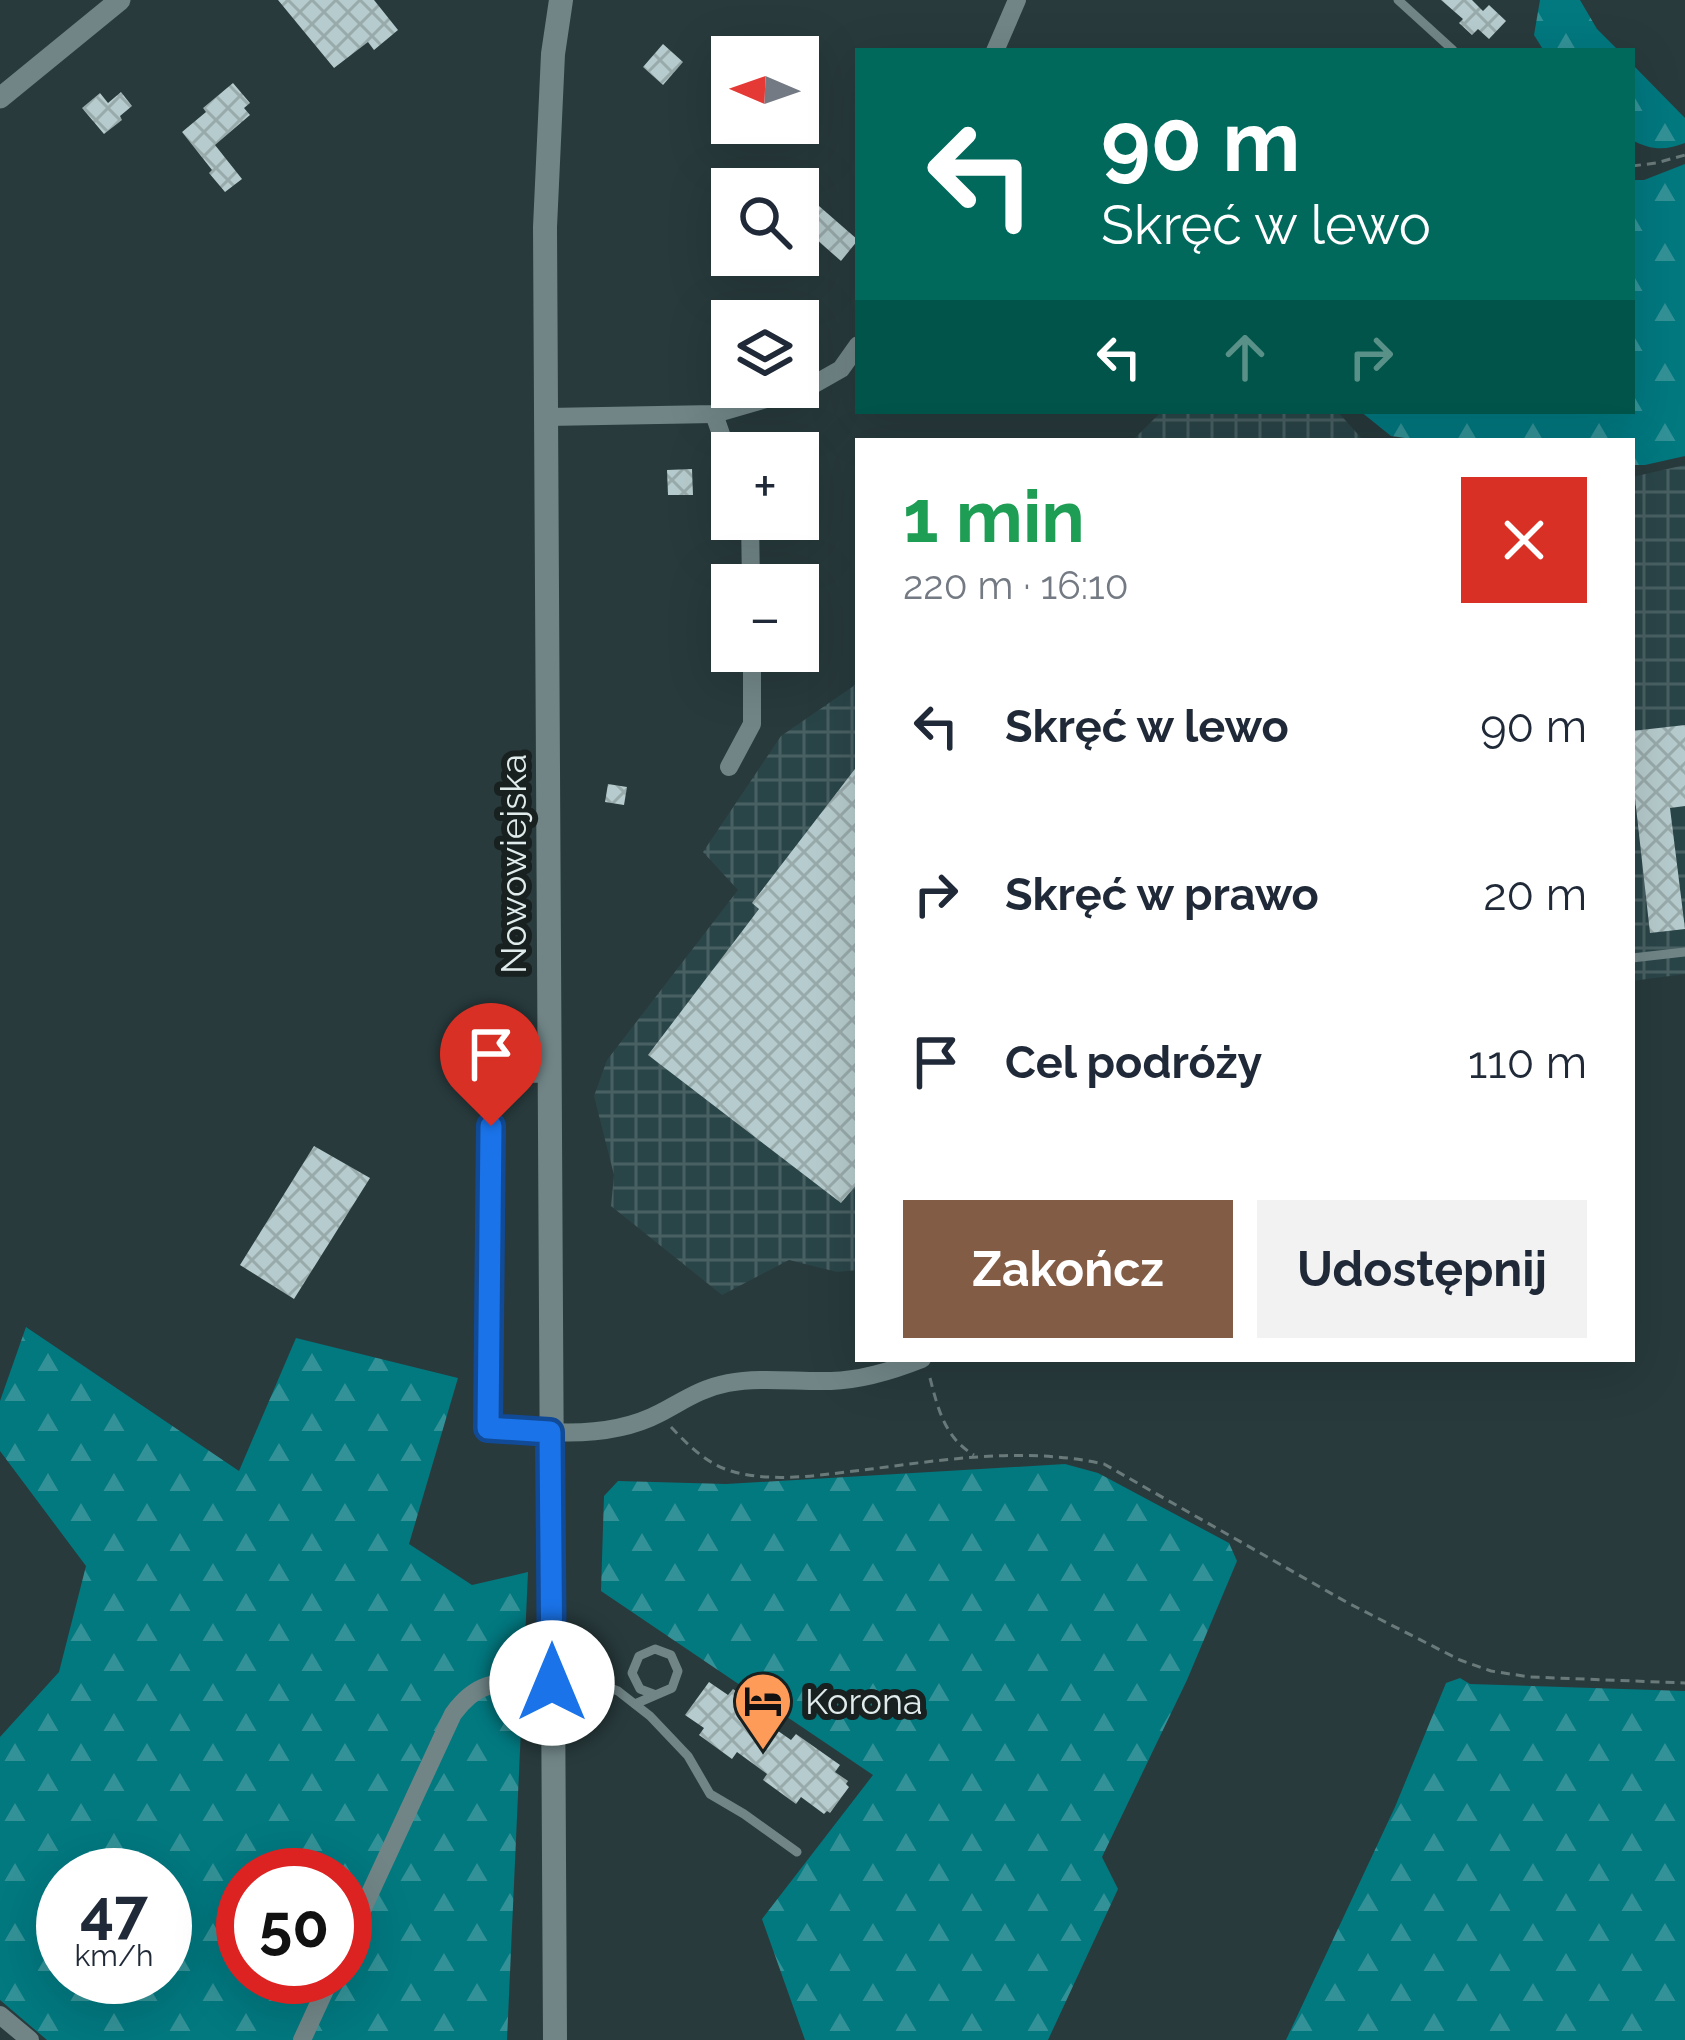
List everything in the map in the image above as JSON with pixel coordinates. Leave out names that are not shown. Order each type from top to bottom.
[{"type":"main road","name":"Nowowiejska","points":[[554,2040],[547,154],[561,0]]},
{"type":"street","points":[[0,98],[120,0]]},
{"type":"street","points":[[995,48],[1017,0]]},
{"type":"street","points":[[547,418],[714,414],[811,386],[841,369],[855,349]]},
{"type":"street","points":[[714,414],[720,432]]},
{"type":"street","points":[[729,767],[752,724],[752,672]]},
{"type":"street","points":[[550,1432],[619,1427],[658,1414],[699,1390],[732,1382],[836,1381],[925,1368]]},
{"type":"street","points":[[372,1889],[453,1714],[464,1700],[485,1685],[552,1683]]},
{"type":"street","points":[[302,2040],[319,2004]]},
{"type":"street","points":[[0,2015],[30,2040]]},
{"type":"lane","points":[[1397,0],[1451,48]]},
{"type":"lane","points":[[1635,958],[1685,952]]},
{"type":"lane","points":[[550,1078],[491,1079],[488,1428],[550,1432]]},
{"type":"lane","points":[[618,1690],[639,1656],[655,1649],[671,1655],[678,1671],[672,1688],[635,1704]]},
{"type":"lane","points":[[632,1672],[640,1689],[656,1695]]},
{"type":"lane","points":[[552,1683],[584,1678],[618,1690],[688,1756],[710,1794],[797,1852]]},
{"type":"path","points":[[1635,165],[1685,155]]},
{"type":"path","points":[[925,1368],[948,1432],[976,1456]]},
{"type":"path","points":[[658,1414],[708,1460],[730,1471],[757,1476],[833,1474],[976,1456],[1075,1457],[1104,1464],[1348,1603],[1491,1671],[1685,1683]]},
{"type":"shaded area","points":[[1159,414],[1340,414],[1361,438],[1135,438]]},
{"type":"shaded area","points":[[1685,465],[1685,974],[1635,981],[1635,476]]},
{"type":"shaded area","points":[[855,685],[855,1270],[837,1272],[789,1260],[722,1295],[611,1206],[614,1175],[594,1096],[607,1060],[738,890],[703,852],[781,736]]},
{"type":"green space","points":[[1540,0],[1580,0],[1597,29],[1616,48],[1542,48],[1534,35]]},
{"type":"green space","points":[[1635,67],[1685,118],[1685,143],[1645,146],[1635,141]]},
{"type":"green space","points":[[1685,164],[1685,456],[1635,465],[1635,438],[1405,438],[1391,436],[1364,414],[1635,414],[1635,180]]},
{"type":"green space","points":[[26,1327],[239,1471],[296,1338],[458,1378],[409,1544],[472,1585],[528,1572],[507,2040],[47,2040],[0,2000],[0,1737],[59,1672],[86,1566],[0,1451],[0,1401]]},
{"type":"green space","points":[[1065,1464],[1098,1473],[1229,1543],[1237,1561],[1187,1680],[1102,1857],[1118,1889],[1048,2040],[805,2040],[762,1919],[873,1775],[601,1591],[604,1496],[618,1481],[726,1484]]},
{"type":"green space","points":[[1460,1678],[1470,1684],[1685,1691],[1685,2040],[1286,2040],[1395,1807],[1446,1683]]},
{"type":"building","points":[[278,0],[374,0],[398,30],[374,50],[368,42],[334,68]]},
{"type":"building","points":[[1441,0],[1472,0],[1483,11],[1489,5],[1506,21],[1489,39],[1478,29],[1472,35],[1459,23],[1463,19]]},
{"type":"building","points":[[663,44],[683,62],[663,85],[643,67]]},
{"type":"building","points":[[233,83],[250,103],[244,108],[250,115],[215,145],[242,179],[225,192],[182,132]]},
{"type":"building","points":[[121,92],[132,106],[104,134],[82,108],[100,93],[108,103]]},
{"type":"building","points":[[819,206],[855,237],[841,261],[819,242]]},
{"type":"building","points":[[692,469],[693,495],[668,495],[667,470]]},
{"type":"building","points":[[1685,725],[1685,806],[1670,808],[1685,929],[1650,933],[1635,798],[1635,731]]},
{"type":"building","points":[[855,769],[855,1187],[841,1203],[648,1055],[759,909],[752,903]]},
{"type":"building","points":[[608,784],[627,787],[624,805],[605,802]]},
{"type":"building","points":[[314,1146],[370,1178],[294,1299],[240,1265]]},
{"type":"building","points":[[709,1682],[728,1695],[733,1689],[766,1712],[761,1719],[791,1740],[796,1734],[840,1765],[835,1772],[849,1787],[830,1813],[824,1814],[801,1797],[796,1804],[763,1780],[767,1774],[737,1752],[732,1759],[699,1735],[704,1728],[685,1715]]},
{"type":"place","name":"Korona","points":[[763,1752]]},
{"type":"route","points":[[491,1126],[488,1428],[550,1432],[552,1683]]}]
